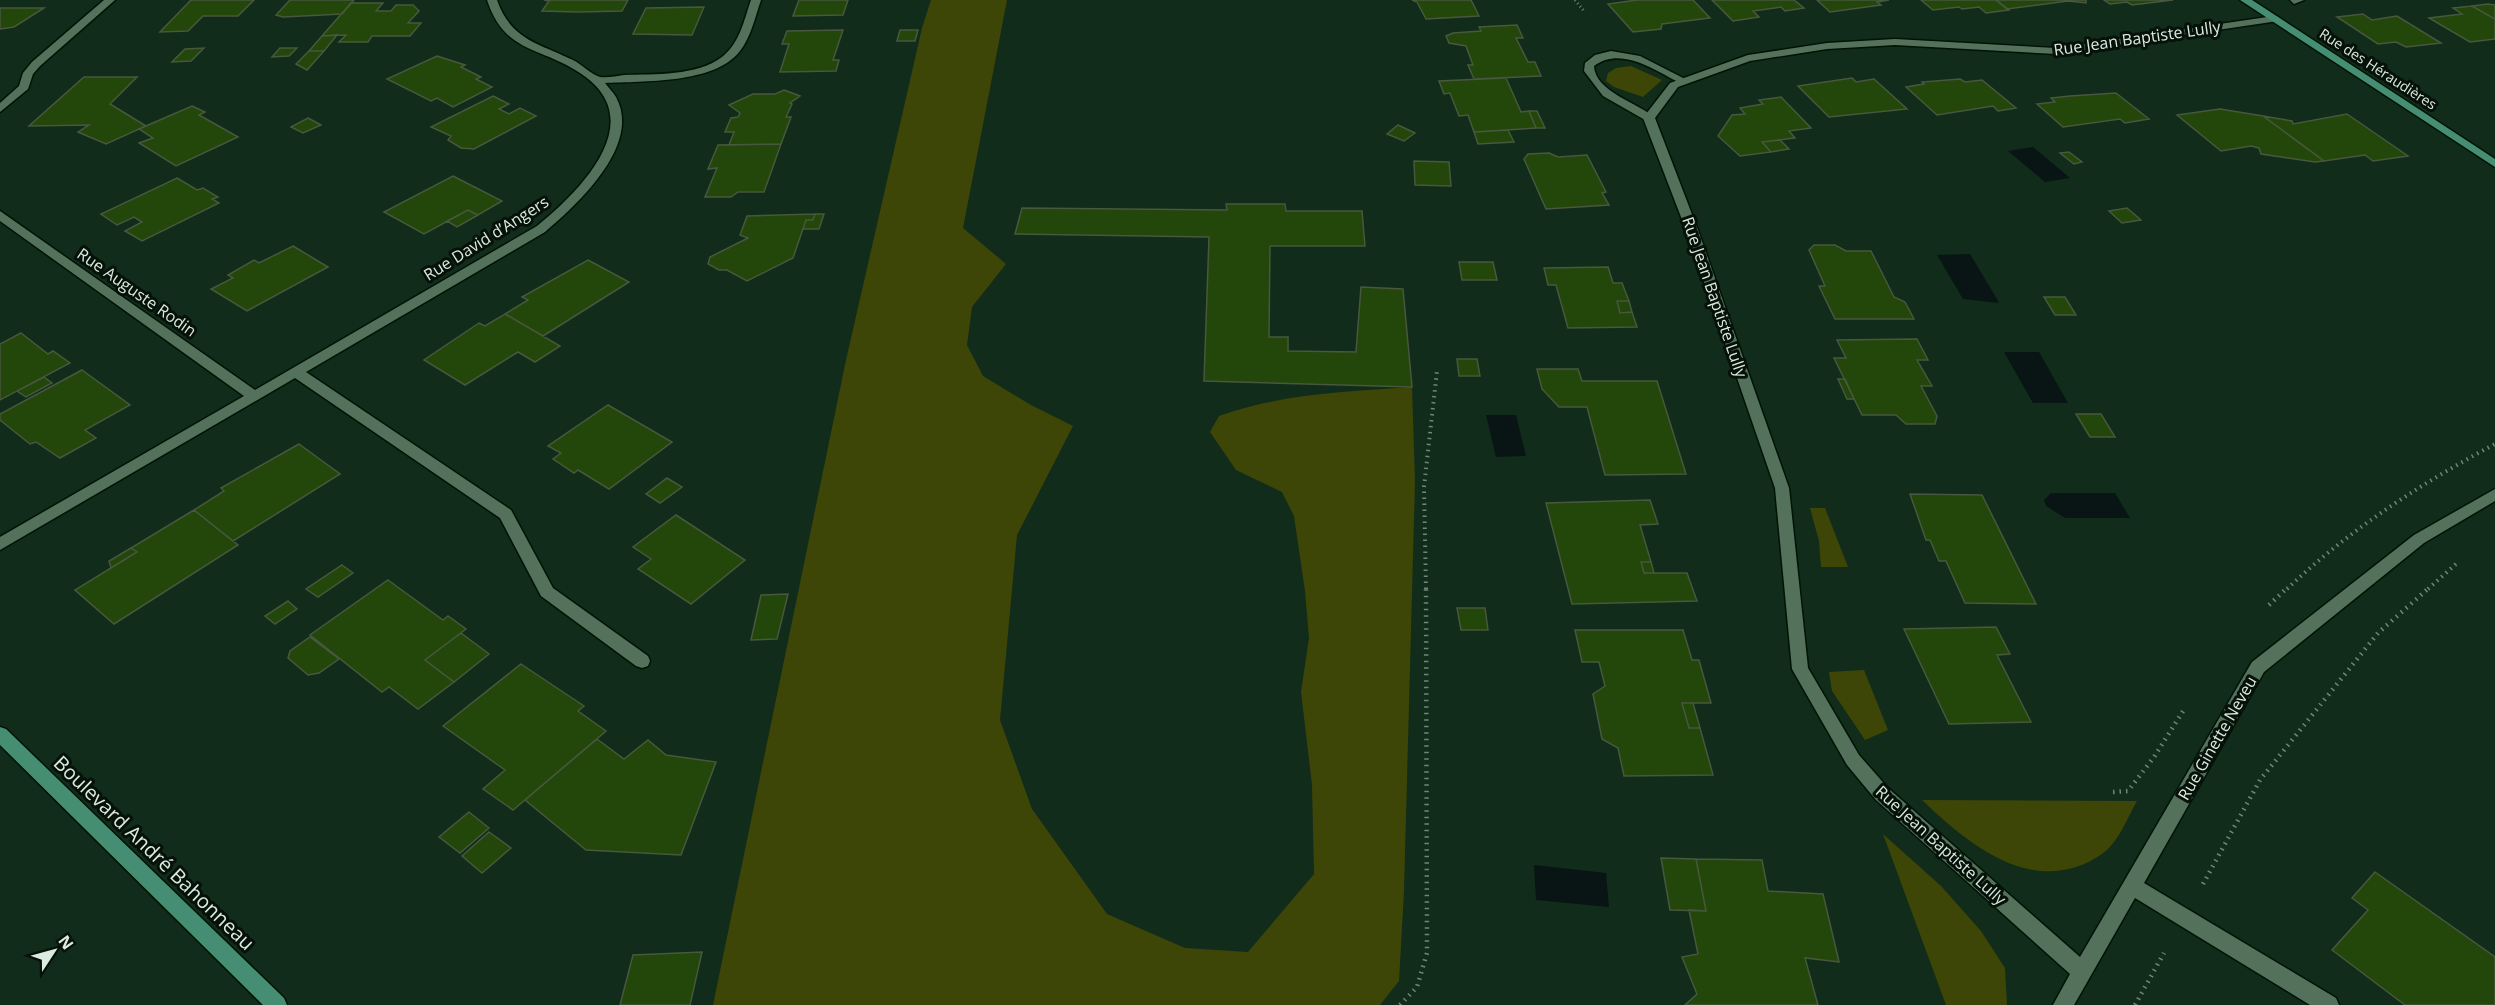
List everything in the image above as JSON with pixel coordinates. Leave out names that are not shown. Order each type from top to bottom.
[{"type":"street","points":[[0,110],[24,87],[28,73],[36,64],[110,0]]},
{"type":"street","name":"Rue David d’Angers","points":[[0,544],[541,229],[565,210],[601,169],[615,132],[614,111],[608,95],[597,80],[574,64],[517,40],[503,27],[495,13],[492,0]]},
{"type":"street","points":[[597,80],[684,73],[722,61],[736,50],[756,0]]},
{"type":"street","name":"Rue des Héraudières","points":[[2245,0],[2495,164]]},
{"type":"street","points":[[2294,1],[2299,0]]},
{"type":"street","name":"Rue Jean Baptiste Lully","points":[[2083,972],[1882,794],[1853,760],[1800,669],[1782,488],[1696,242],[1649,118],[1674,85],[1748,58],[1827,46],[1895,42],[2056,51],[2274,19]]},
{"type":"street","points":[[1649,118],[1607,94],[1589,71],[1589,65],[1602,56],[1622,55],[1642,61],[1684,81]]},
{"type":"street","name":"Rue Auguste Rodin","points":[[0,215],[254,396]]},
{"type":"street","points":[[296,372],[506,514],[547,592],[642,661]]},
{"type":"street","name":"Rue Ginette Neveu","points":[[2083,972],[2258,667],[2419,539],[2495,494]]},
{"type":"street","name":"Boulevard André Bahonneau","points":[[0,734],[277,1005]]},
{"type":"street","points":[[2132,886],[2329,1005]]},
{"type":"street","points":[[2063,1005],[2083,972]]},
{"type":"path","points":[[1575,0],[1584,11]]},
{"type":"path","points":[[1400,1005],[1417,987],[1427,953],[1428,672],[1424,487],[1437,371]]},
{"type":"path","points":[[2135,1005],[2260,780],[2378,633],[2462,559]]},
{"type":"green space","points":[[931,0],[1007,0],[963,228],[1006,264],[972,307],[967,345],[983,376],[1031,405],[1073,426],[1017,535],[1000,720],[1032,809],[1107,914],[1185,948],[1248,952],[1314,874],[1312,785],[1301,692],[1309,638],[1294,516],[1282,492],[1236,470],[1210,432],[1219,416],[1267,402],[1338,392],[1412,387],[1415,481],[1404,891],[1399,981],[1380,1005],[713,1005],[846,360],[922,28]]},
{"type":"green space","points":[[1631,66],[1662,80],[1643,97],[1614,87],[1606,81],[1608,73],[1616,68]]},
{"type":"green space","points":[[1810,508],[1825,508],[1848,567],[1821,567],[1819,541]]},
{"type":"green space","points":[[1864,670],[1888,730],[1865,740],[1832,691],[1829,672]]},
{"type":"green space","points":[[1922,800],[2137,801],[2118,836],[2102,854],[2077,867],[2052,871],[2028,869],[2004,861],[1982,849]]},
{"type":"green space","points":[[1883,834],[1941,886],[1981,931],[2005,968],[2007,1005],[1946,1005]]},
{"type":"shaded area","points":[[2033,147],[2070,178],[2045,182],[2008,151]]},
{"type":"shaded area","points":[[1970,254],[1999,303],[1963,299],[1937,255]]},
{"type":"shaded area","points":[[2004,352],[2039,352],[2068,403],[2033,403]]},
{"type":"shaded area","points":[[1486,415],[1516,415],[1526,456],[1496,457]]},
{"type":"shaded area","points":[[2051,493],[2115,493],[2130,518],[2065,518],[2046,506],[2044,500]]},
{"type":"shaded area","points":[[1534,865],[1606,873],[1609,907],[1536,900]]},
{"type":"building","points":[[191,0],[254,0],[238,16],[203,16],[188,31],[160,32]]},
{"type":"building","points":[[290,0],[354,0],[342,14],[283,17],[276,15]]},
{"type":"building","points":[[544,0],[628,0],[622,11],[578,12],[542,11],[549,1]]},
{"type":"building","points":[[799,0],[848,0],[843,15],[793,16]]},
{"type":"building","points":[[1412,0],[1471,0],[1479,16],[1426,19],[1417,2]]},
{"type":"building","points":[[1637,0],[1693,0],[1710,18],[1662,24],[1661,29],[1633,32],[1608,4]]},
{"type":"building","points":[[1712,0],[1794,0],[1804,8],[1785,11],[1781,7],[1753,11],[1759,17],[1733,21]]},
{"type":"building","points":[[1817,0],[1889,0],[1877,2],[1881,5],[1830,12]]},
{"type":"building","points":[[1921,0],[1996,0],[2009,10],[1986,13],[1979,7],[1962,9],[1959,7],[1933,10]]},
{"type":"building","points":[[1996,0],[2086,0],[2086,3],[2068,1],[2007,9]]},
{"type":"building","points":[[2104,0],[2173,0],[2132,5],[2127,2],[2110,4]]},
{"type":"building","points":[[351,3],[383,3],[376,11],[391,11],[396,5],[413,5],[419,11],[408,23],[421,23],[410,36],[372,36],[368,42],[339,42],[346,35],[322,36]]},
{"type":"building","points":[[2495,5],[2495,19],[2472,6]]},
{"type":"building","points":[[2472,6],[2495,19],[2495,39],[2470,42],[2429,18],[2462,14],[2453,8]]},
{"type":"building","points":[[704,7],[692,35],[633,34],[646,8]]},
{"type":"building","points":[[0,8],[44,8],[14,27],[0,29]]},
{"type":"building","points":[[2363,14],[2372,20],[2397,16],[2441,43],[2406,47],[2396,42],[2378,44],[2337,17]]},
{"type":"building","points":[[1517,25],[1523,38],[1516,38],[1528,62],[1535,62],[1541,76],[1474,79],[1468,65],[1473,65],[1466,46],[1449,43],[1446,36],[1453,33],[1481,31],[1479,27]]},
{"type":"building","points":[[843,30],[833,60],[839,60],[836,71],[780,72],[789,44],[782,44],[787,31]]},
{"type":"building","points":[[900,30],[918,30],[915,41],[897,41]]},
{"type":"building","points":[[337,35],[324,51],[309,51],[322,36]]},
{"type":"building","points":[[204,48],[191,61],[172,62],[185,49]]},
{"type":"building","points":[[280,48],[297,48],[289,56],[272,57]]},
{"type":"building","points":[[309,51],[324,51],[307,70],[296,64]]},
{"type":"building","points":[[437,56],[465,65],[461,67],[481,77],[476,79],[492,87],[453,107],[437,98],[431,101],[387,79]]},
{"type":"building","points":[[84,77],[137,77],[110,104],[146,126],[106,144],[78,132],[89,125],[29,126]]},
{"type":"building","points":[[1506,78],[1521,112],[1529,111],[1536,128],[1474,132],[1468,115],[1459,116],[1450,93],[1444,94],[1439,81]]},
{"type":"building","points":[[1852,78],[1856,82],[1874,79],[1907,109],[1829,117],[1798,86]]},
{"type":"building","points":[[1960,79],[1965,82],[1982,80],[2016,108],[1998,111],[1993,106],[1937,115],[1906,87],[1924,84],[1922,82]]},
{"type":"building","points":[[784,90],[800,96],[790,103],[792,104],[786,117],[791,117],[781,144],[729,145],[734,132],[725,132],[731,118],[738,117],[740,113],[729,105],[753,94],[775,94]]},
{"type":"building","points":[[2116,93],[2149,119],[2125,123],[2120,119],[2063,127],[2037,104],[2055,102],[2051,98]]},
{"type":"building","points":[[493,96],[509,104],[499,109],[509,114],[520,108],[536,116],[474,149],[461,148],[448,140],[451,136],[431,127]]},
{"type":"building","points":[[1781,97],[1811,128],[1789,131],[1795,138],[1762,142],[1771,152],[1740,156],[1718,136],[1732,115],[1745,114],[1740,108],[1763,104],[1759,100]]},
{"type":"building","points":[[192,106],[205,112],[199,115],[238,137],[176,166],[139,143],[153,138],[139,129]]},
{"type":"building","points":[[2220,109],[2263,116],[2324,161],[2315,162],[2261,154],[2259,148],[2251,146],[2221,151],[2177,115]]},
{"type":"building","points":[[1529,111],[1537,111],[1545,128],[1536,128]]},
{"type":"building","points":[[2347,114],[2408,156],[2373,161],[2365,155],[2324,161],[2263,116],[2292,121],[2293,124]]},
{"type":"building","points":[[308,118],[321,125],[303,133],[291,127]]},
{"type":"building","points":[[1398,125],[1415,133],[1404,141],[1387,134]]},
{"type":"building","points":[[1508,130],[1514,142],[1478,144],[1474,132]]},
{"type":"building","points":[[1780,140],[1789,149],[1771,152],[1762,142]]},
{"type":"building","points":[[781,144],[764,192],[738,192],[731,197],[705,197],[717,168],[708,169],[718,145]]},
{"type":"building","points":[[2069,152],[2082,162],[2074,164],[2060,153]]},
{"type":"building","points":[[1549,153],[1558,157],[1587,155],[1606,192],[1602,193],[1609,205],[1546,209],[1524,159],[1528,154]]},
{"type":"building","points":[[1414,161],[1449,162],[1451,186],[1415,185]]},
{"type":"building","points":[[453,176],[502,201],[478,215],[468,210],[424,234],[384,212]]},
{"type":"building","points":[[177,178],[197,190],[203,188],[218,197],[212,199],[219,203],[142,241],[125,231],[142,222],[134,217],[117,225],[101,214]]},
{"type":"building","points":[[1226,204],[1285,204],[1286,211],[1362,211],[1365,246],[1270,246],[1269,337],[1288,337],[1288,351],[1356,352],[1361,287],[1403,289],[1412,387],[1204,381],[1209,237],[1015,234],[1022,208],[1227,210]]},
{"type":"building","points":[[2127,208],[2141,220],[2122,223],[2109,211]]},
{"type":"building","points":[[468,210],[478,215],[457,227],[447,221]]},
{"type":"building","points":[[815,214],[813,220],[806,220],[793,258],[747,281],[727,270],[719,270],[708,264],[710,257],[748,238],[740,235],[747,216]]},
{"type":"building","points":[[815,214],[824,214],[819,229],[803,229],[806,220],[813,220]]},
{"type":"building","points":[[1814,245],[1835,245],[1846,251],[1871,251],[1894,297],[1905,302],[1914,319],[1835,319],[1819,286],[1825,286],[1809,250]]},
{"type":"building","points":[[293,246],[328,267],[247,311],[211,289],[233,278],[228,275],[254,260],[259,263]]},
{"type":"building","points":[[588,260],[629,282],[543,336],[505,314],[528,300],[522,297]]},
{"type":"building","points":[[1459,262],[1493,262],[1497,280],[1462,280]]},
{"type":"building","points":[[1608,267],[1613,283],[1622,283],[1629,301],[1617,301],[1620,313],[1632,312],[1637,327],[1568,328],[1556,285],[1548,285],[1544,268]]},
{"type":"building","points":[[2044,297],[2065,297],[2076,315],[2055,315]]},
{"type":"building","points":[[1617,301],[1629,301],[1632,312],[1620,313]]},
{"type":"building","points":[[505,314],[560,346],[535,362],[518,352],[465,385],[424,360],[479,323],[485,326]]},
{"type":"building","points":[[21,333],[48,354],[53,351],[70,363],[0,400],[0,344]]},
{"type":"building","points":[[1917,339],[1928,360],[1917,360],[1932,386],[1921,386],[1937,416],[1935,424],[1906,424],[1896,415],[1862,415],[1834,358],[1846,358],[1837,340]]},
{"type":"building","points":[[1457,359],[1477,359],[1480,376],[1459,376]]},
{"type":"building","points":[[1537,369],[1578,369],[1582,381],[1657,381],[1686,474],[1605,475],[1587,407],[1559,407],[1542,389]]},
{"type":"building","points":[[82,370],[130,405],[85,430],[96,438],[60,458],[36,442],[30,444],[0,420],[0,414]]},
{"type":"building","points":[[44,377],[52,383],[26,397],[17,391]]},
{"type":"building","points":[[1838,379],[1845,379],[1854,399],[1847,399]]},
{"type":"building","points":[[608,405],[672,442],[609,489],[578,470],[574,473],[553,459],[561,453],[548,446]]},
{"type":"building","points":[[2076,414],[2101,414],[2115,437],[2090,437]]},
{"type":"building","points":[[299,444],[340,474],[233,541],[194,510],[224,491],[221,488]]},
{"type":"building","points":[[667,478],[682,487],[660,503],[646,494]]},
{"type":"building","points":[[1910,494],[1982,495],[2036,604],[1965,603],[1946,561],[1939,561],[1930,540],[1926,540]]},
{"type":"building","points":[[1650,500],[1658,524],[1640,525],[1651,562],[1641,562],[1644,573],[1687,573],[1697,601],[1572,604],[1546,503]]},
{"type":"building","points":[[194,510],[238,545],[114,624],[75,590],[137,552],[131,548]]},
{"type":"building","points":[[676,515],[745,560],[691,604],[638,569],[651,559],[633,547]]},
{"type":"building","points":[[131,548],[137,552],[111,568],[109,561]]},
{"type":"building","points":[[1641,562],[1651,562],[1654,573],[1644,573]]},
{"type":"building","points":[[342,565],[353,573],[318,597],[306,589]]},
{"type":"building","points":[[388,580],[443,620],[448,616],[466,629],[425,660],[454,682],[418,709],[389,687],[382,692],[310,635]]},
{"type":"building","points":[[788,594],[777,639],[751,640],[761,595]]},
{"type":"building","points":[[288,601],[297,609],[275,624],[265,616]]},
{"type":"building","points":[[1457,608],[1485,608],[1488,630],[1461,630]]},
{"type":"building","points":[[1996,627],[2010,654],[1997,655],[2031,722],[1949,724],[1904,629]]},
{"type":"building","points":[[1575,630],[1683,630],[1692,660],[1699,660],[1711,703],[1682,703],[1689,728],[1700,728],[1713,775],[1624,776],[1618,748],[1602,739],[1593,694],[1605,686],[1599,662],[1582,662]]},
{"type":"building","points":[[461,633],[489,654],[454,682],[425,660]]},
{"type":"building","points":[[310,637],[339,659],[319,673],[308,675],[288,658],[290,651]]},
{"type":"building","points":[[521,664],[584,706],[578,711],[606,731],[513,810],[483,789],[505,770],[443,726]]},
{"type":"building","points":[[1682,703],[1693,703],[1700,728],[1689,728]]},
{"type":"building","points":[[597,739],[624,759],[648,740],[666,755],[716,762],[681,855],[586,850],[525,800]]},
{"type":"building","points":[[469,812],[489,828],[460,853],[439,837]]},
{"type":"building","points":[[489,832],[511,848],[482,873],[462,856]]},
{"type":"building","points":[[1661,858],[1696,859],[1706,911],[1670,910]]},
{"type":"building","points":[[1696,859],[1762,860],[1768,891],[1823,894],[1839,962],[1805,958],[1818,1005],[1685,1005],[1697,994],[1682,957],[1698,954],[1689,910],[1706,911]]},
{"type":"building","points":[[2375,872],[2495,957],[2495,1005],[2405,1005],[2332,950],[2368,910],[2352,898]]},
{"type":"building","points":[[702,952],[690,1005],[620,1005],[633,955]]}]
